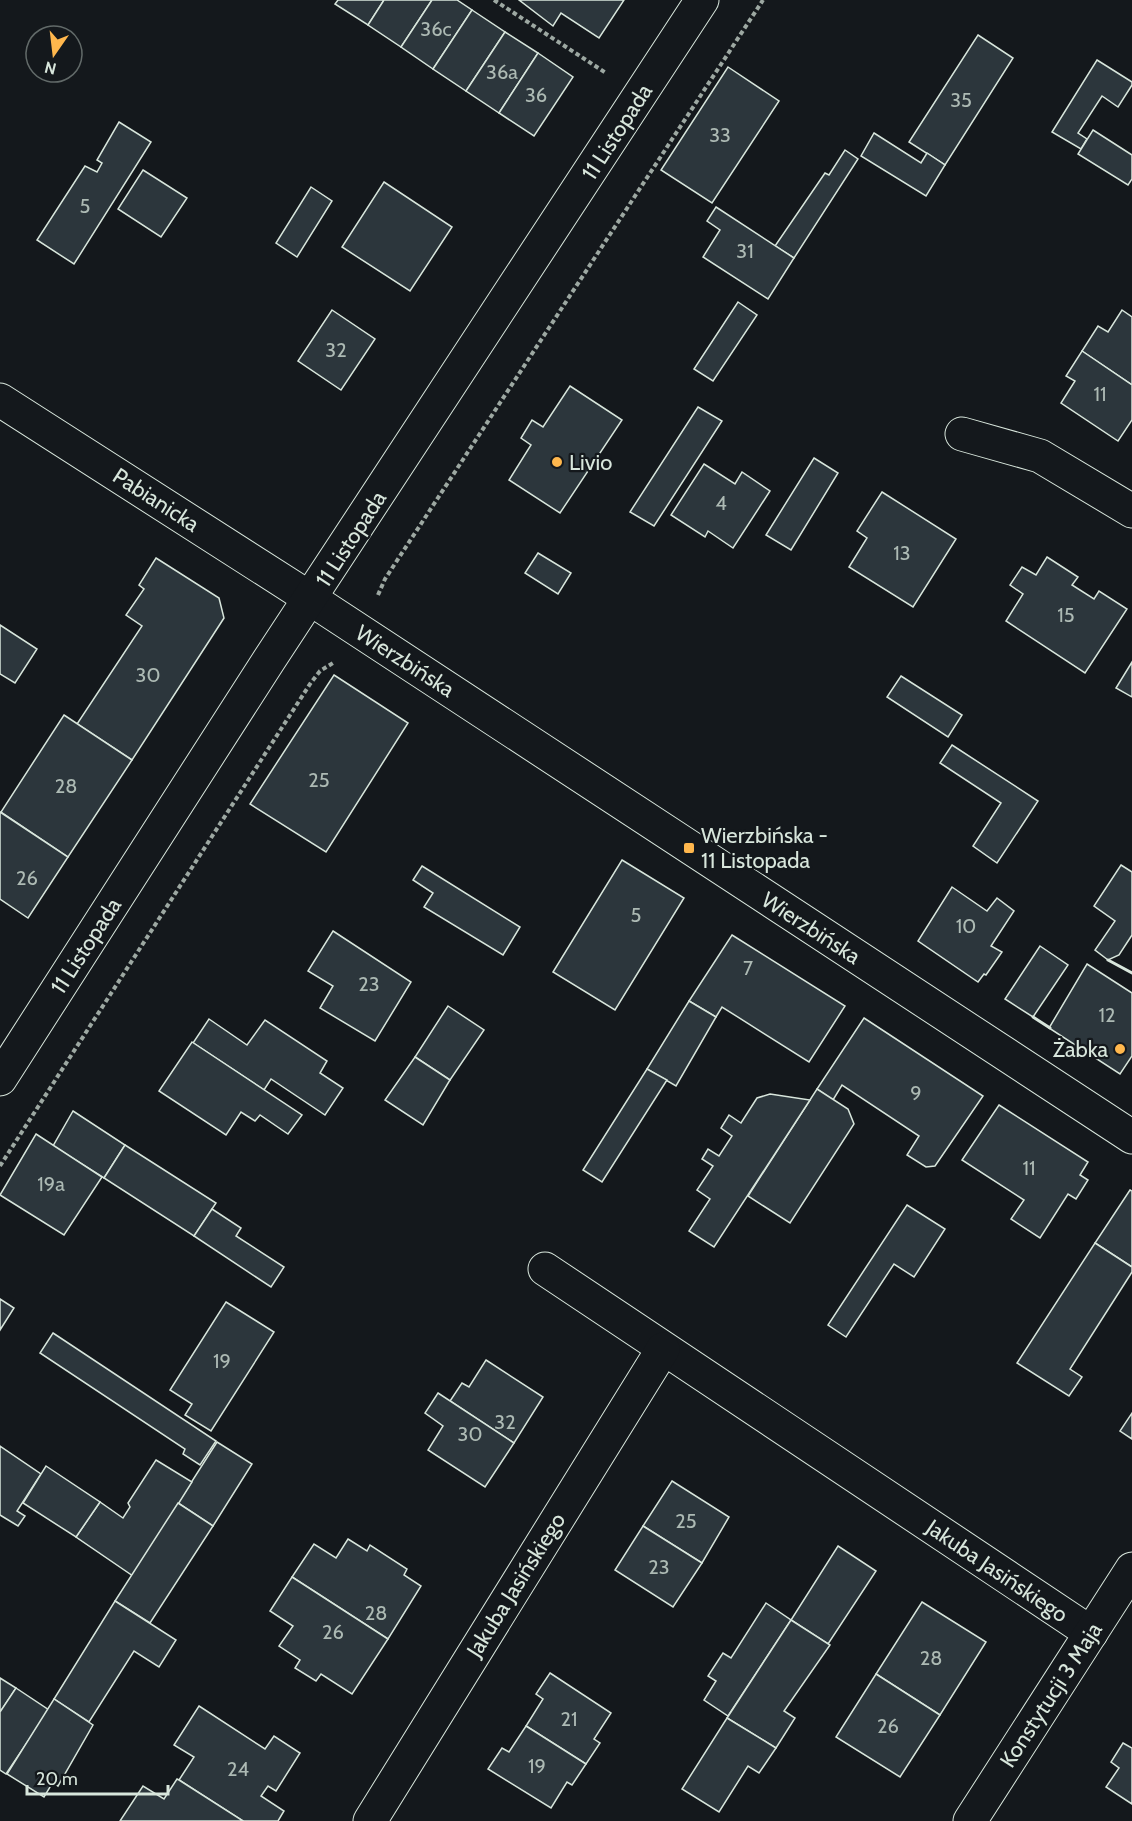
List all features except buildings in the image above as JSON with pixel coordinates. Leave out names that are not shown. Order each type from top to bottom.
[{"type":"street","name":"11 Listopada","points":[[0,1078],[269,660],[702,0]]},
{"type":"street","name":"Pabianicka","points":[[0,400],[311,599]]},
{"type":"street","points":[[962,434],[1040,456],[1132,511]]},
{"type":"street","name":"Wierzbińska","points":[[311,599],[1132,1137]]},
{"type":"street","name":"Jakuba Jasińskiego","points":[[545,1269],[1091,1633]]},
{"type":"street","name":"Jakuba Jasińskiego","points":[[370,1821],[663,1349]]},
{"type":"street","name":"Konstytucji 3 Maja","points":[[970,1821],[1132,1569]]},
{"type":"path","points":[[494,0],[641,96]]},
{"type":"path","points":[[0,1166],[310,684],[329,663],[340,662],[361,632],[378,602],[379,592],[385,579],[763,0]]},
{"type":"wall","points":[[1108,960],[1132,973]]},
{"type":"wall","points":[[1033,1017],[1050,1028]]},
{"type":"place","name":"Livio","points":[[557,462]]},
{"type":"place","name":"Wierzbińska - 11 Listopada","points":[[689,848]]},
{"type":"place","name":"Żabka","points":[[1120,1049]]}]
